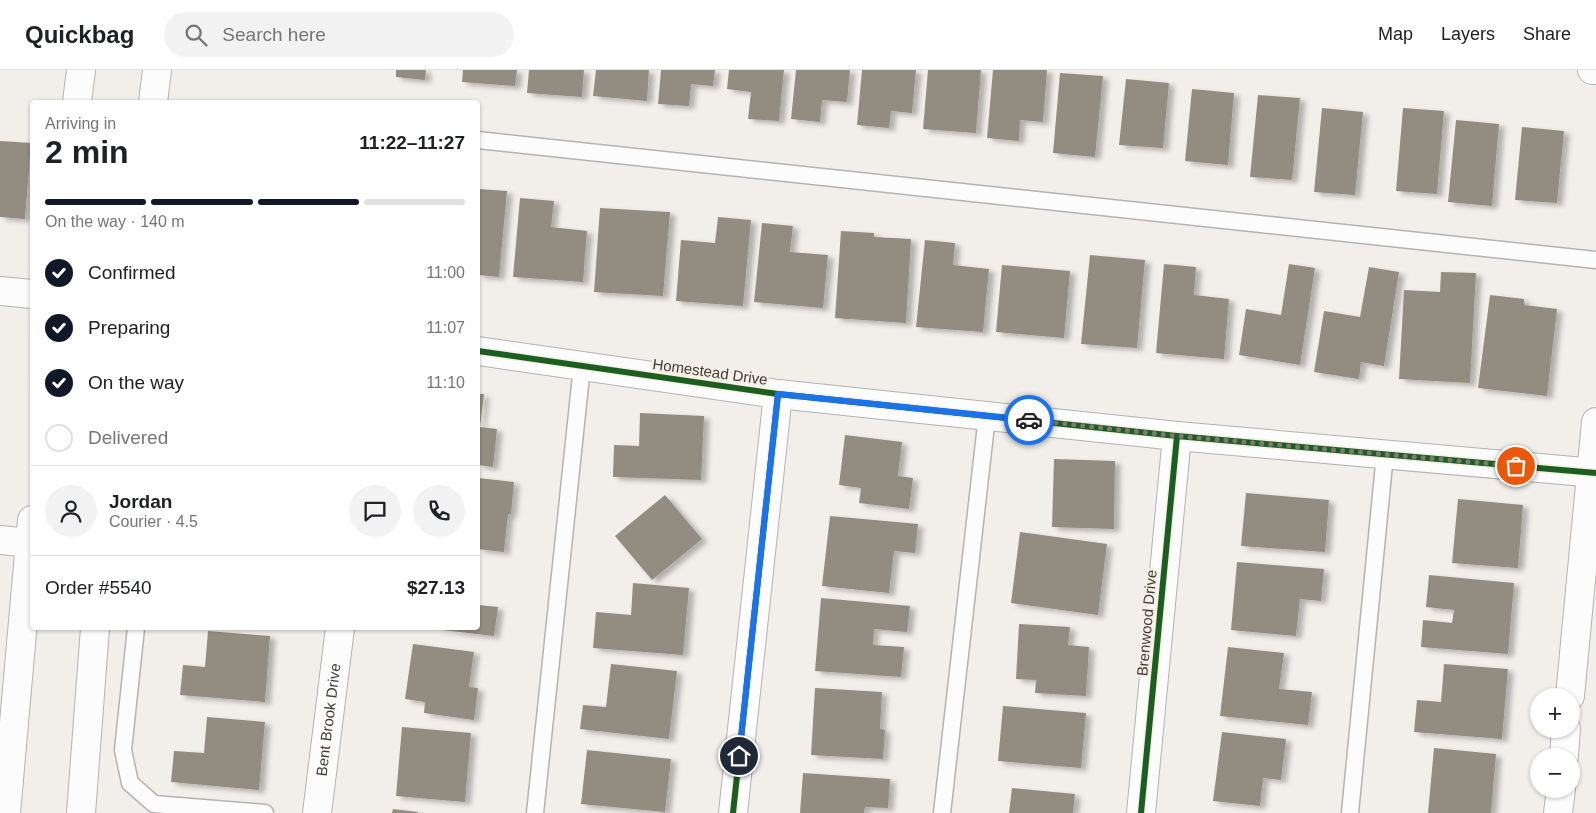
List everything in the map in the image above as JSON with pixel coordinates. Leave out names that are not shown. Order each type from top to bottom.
[{"type":"street","points":[[77,100],[81,70]]},
{"type":"street","points":[[153,100],[157,70]]},
{"type":"street","points":[[0,291],[30,294]]},
{"type":"street","name":"Homestead Drive","points":[[480,351],[778,394],[1177,436],[1593,473]]},
{"type":"street","points":[[733,813],[778,394]]},
{"type":"street","points":[[1571,688],[1593,473],[1596,422]]},
{"type":"street","name":"Brenwood Drive","points":[[1141,813],[1177,436]]},
{"type":"street","points":[[0,540],[30,532]]},
{"type":"street","points":[[6,813],[30,543]]},
{"type":"street","points":[[81,813],[95,630]]},
{"type":"street","name":"Bent Brook Drive","points":[[317,813],[340,630]]},
{"type":"street","points":[[1558,813],[1560,798]]},
{"type":"lane","points":[[480,140],[1596,260]]},
{"type":"lane","points":[[535,813],[582,366]]},
{"type":"lane","points":[[942,813],[987,416]]},
{"type":"lane","points":[[1350,813],[1385,454]]},
{"type":"lane","points":[[136,630],[123,750],[130,783],[154,804],[265,813]]},
{"type":"building","points":[[396,70],[426,70],[425,80],[396,77]]},
{"type":"building","points":[[463,70],[517,70],[515,86],[462,82]]},
{"type":"building","points":[[529,70],[584,70],[582,97],[527,93]]},
{"type":"building","points":[[596,70],[649,70],[647,101],[593,96]]},
{"type":"building","points":[[661,70],[715,70],[713,86],[691,84],[689,106],[658,104]]},
{"type":"building","points":[[729,70],[784,70],[779,121],[748,119],[751,92],[727,89]]},
{"type":"building","points":[[796,70],[850,70],[847,102],[822,100],[820,122],[791,119]]},
{"type":"building","points":[[862,70],[916,70],[912,113],[891,111],[889,128],[857,125]]},
{"type":"building","points":[[928,70],[981,70],[976,133],[923,129]]},
{"type":"building","points":[[993,70],[1047,70],[1043,122],[1020,120],[1019,141],[987,138]]},
{"type":"building","points":[[1060,73],[1103,76],[1095,157],[1053,153]]},
{"type":"building","points":[[1126,79],[1169,83],[1163,148],[1119,145]]},
{"type":"building","points":[[1192,89],[1234,93],[1228,165],[1185,161]]},
{"type":"building","points":[[1258,95],[1300,98],[1292,180],[1250,177]]},
{"type":"building","points":[[1322,108],[1363,112],[1355,195],[1314,192]]},
{"type":"building","points":[[1403,108],[1444,111],[1437,194],[1396,191]]},
{"type":"building","points":[[1456,120],[1499,124],[1492,206],[1448,202]]},
{"type":"building","points":[[1522,127],[1564,131],[1557,203],[1515,200]]},
{"type":"building","points":[[0,141],[30,143],[25,219],[0,217]]},
{"type":"building","points":[[480,189],[507,191],[499,277],[480,275]]},
{"type":"building","points":[[520,198],[554,201],[551,227],[587,231],[583,282],[513,277]]},
{"type":"building","points":[[600,208],[670,212],[663,296],[594,292]]},
{"type":"building","points":[[718,217],[751,220],[743,306],[676,301],[681,240],[715,243]]},
{"type":"building","points":[[762,223],[793,226],[790,252],[828,255],[823,308],[754,302]]},
{"type":"building","points":[[841,231],[874,233],[874,237],[911,239],[906,323],[835,318]]},
{"type":"building","points":[[925,240],[955,243],[953,265],[989,269],[983,332],[916,327]]},
{"type":"building","points":[[1090,255],[1145,260],[1137,348],[1081,344]]},
{"type":"building","points":[[1164,264],[1196,267],[1194,295],[1229,299],[1224,359],[1156,353]]},
{"type":"building","points":[[1289,264],[1315,268],[1300,365],[1239,355],[1246,309],[1281,315]]},
{"type":"building","points":[[1002,265],[1070,271],[1064,338],[996,332]]},
{"type":"building","points":[[1369,267],[1399,272],[1384,366],[1361,362],[1359,379],[1314,372],[1324,311],[1360,317]]},
{"type":"building","points":[[1441,272],[1476,273],[1470,383],[1399,379],[1404,290],[1440,292]]},
{"type":"building","points":[[1490,295],[1524,299],[1524,305],[1557,309],[1547,396],[1478,388]]},
{"type":"building","points":[[480,394],[484,394],[480,427]]},
{"type":"building","points":[[640,413],[704,416],[701,480],[613,477],[614,445],[639,446]]},
{"type":"building","points":[[480,427],[497,429],[493,467],[480,465]]},
{"type":"building","points":[[845,435],[902,442],[898,476],[913,478],[909,509],[859,503],[861,488],[839,485]]},
{"type":"building","points":[[1054,459],[1115,461],[1114,529],[1052,527]]},
{"type":"building","points":[[480,478],[514,482],[511,514],[508,514],[504,552],[480,549]]},
{"type":"building","points":[[1246,493],[1329,500],[1325,552],[1241,546]]},
{"type":"building","points":[[665,495],[702,539],[652,580],[615,536]]},
{"type":"building","points":[[1458,499],[1523,505],[1518,568],[1452,563]]},
{"type":"building","points":[[830,516],[918,524],[915,553],[894,551],[889,593],[822,586]]},
{"type":"building","points":[[1020,532],[1107,544],[1098,615],[1011,603]]},
{"type":"building","points":[[1237,562],[1324,569],[1321,601],[1300,599],[1296,636],[1231,630]]},
{"type":"building","points":[[1429,575],[1514,583],[1508,654],[1421,647],[1423,620],[1452,623],[1454,610],[1426,607]]},
{"type":"building","points":[[633,583],[689,588],[683,655],[593,648],[596,612],[631,615]]},
{"type":"building","points":[[821,598],[910,606],[907,632],[874,629],[873,645],[904,647],[901,677],[815,671]]},
{"type":"building","points":[[480,605],[498,607],[494,636],[443,630],[480,630]]},
{"type":"building","points":[[1019,624],[1070,627],[1068,645],[1089,647],[1086,696],[1035,693],[1036,680],[1016,679]]},
{"type":"building","points":[[208,631],[270,636],[265,702],[180,695],[183,665],[205,667]]},
{"type":"building","points":[[413,644],[474,652],[469,687],[478,688],[474,720],[424,713],[425,702],[405,699]]},
{"type":"building","points":[[1228,647],[1284,653],[1279,689],[1312,692],[1308,725],[1220,716]]},
{"type":"building","points":[[611,664],[677,671],[669,739],[580,729],[583,705],[606,707]]},
{"type":"building","points":[[1444,664],[1508,669],[1502,739],[1414,732],[1417,700],[1441,702]]},
{"type":"building","points":[[815,688],[882,692],[880,729],[885,730],[883,759],[811,755]]},
{"type":"building","points":[[1003,706],[1086,713],[1081,768],[998,761]]},
{"type":"building","points":[[207,717],[265,722],[259,790],[171,782],[174,751],[204,753]]},
{"type":"building","points":[[402,727],[471,733],[465,802],[396,796]]},
{"type":"building","points":[[1222,732],[1286,739],[1281,780],[1263,778],[1260,806],[1213,801]]},
{"type":"building","points":[[1434,748],[1496,754],[1491,813],[1428,813]]},
{"type":"building","points":[[587,750],[671,759],[665,812],[581,804]]},
{"type":"building","points":[[803,773],[890,779],[888,808],[865,807],[864,813],[800,813]]},
{"type":"building","points":[[1012,788],[1075,794],[1073,813],[1009,813]]},
{"type":"building","points":[[393,809],[418,812],[418,813],[392,813]]},
{"type":"cycle path","points":[[480,351],[778,394],[1177,436],[1596,473]]},
{"type":"cycle path","points":[[733,813],[778,394]]},
{"type":"cycle path","points":[[1141,813],[1177,436]]},
{"type":"way so far","points":[[1029,420],[1177,436],[1516,466]]},
{"type":"route","points":[[739,756],[778,394],[1029,420]]}]
